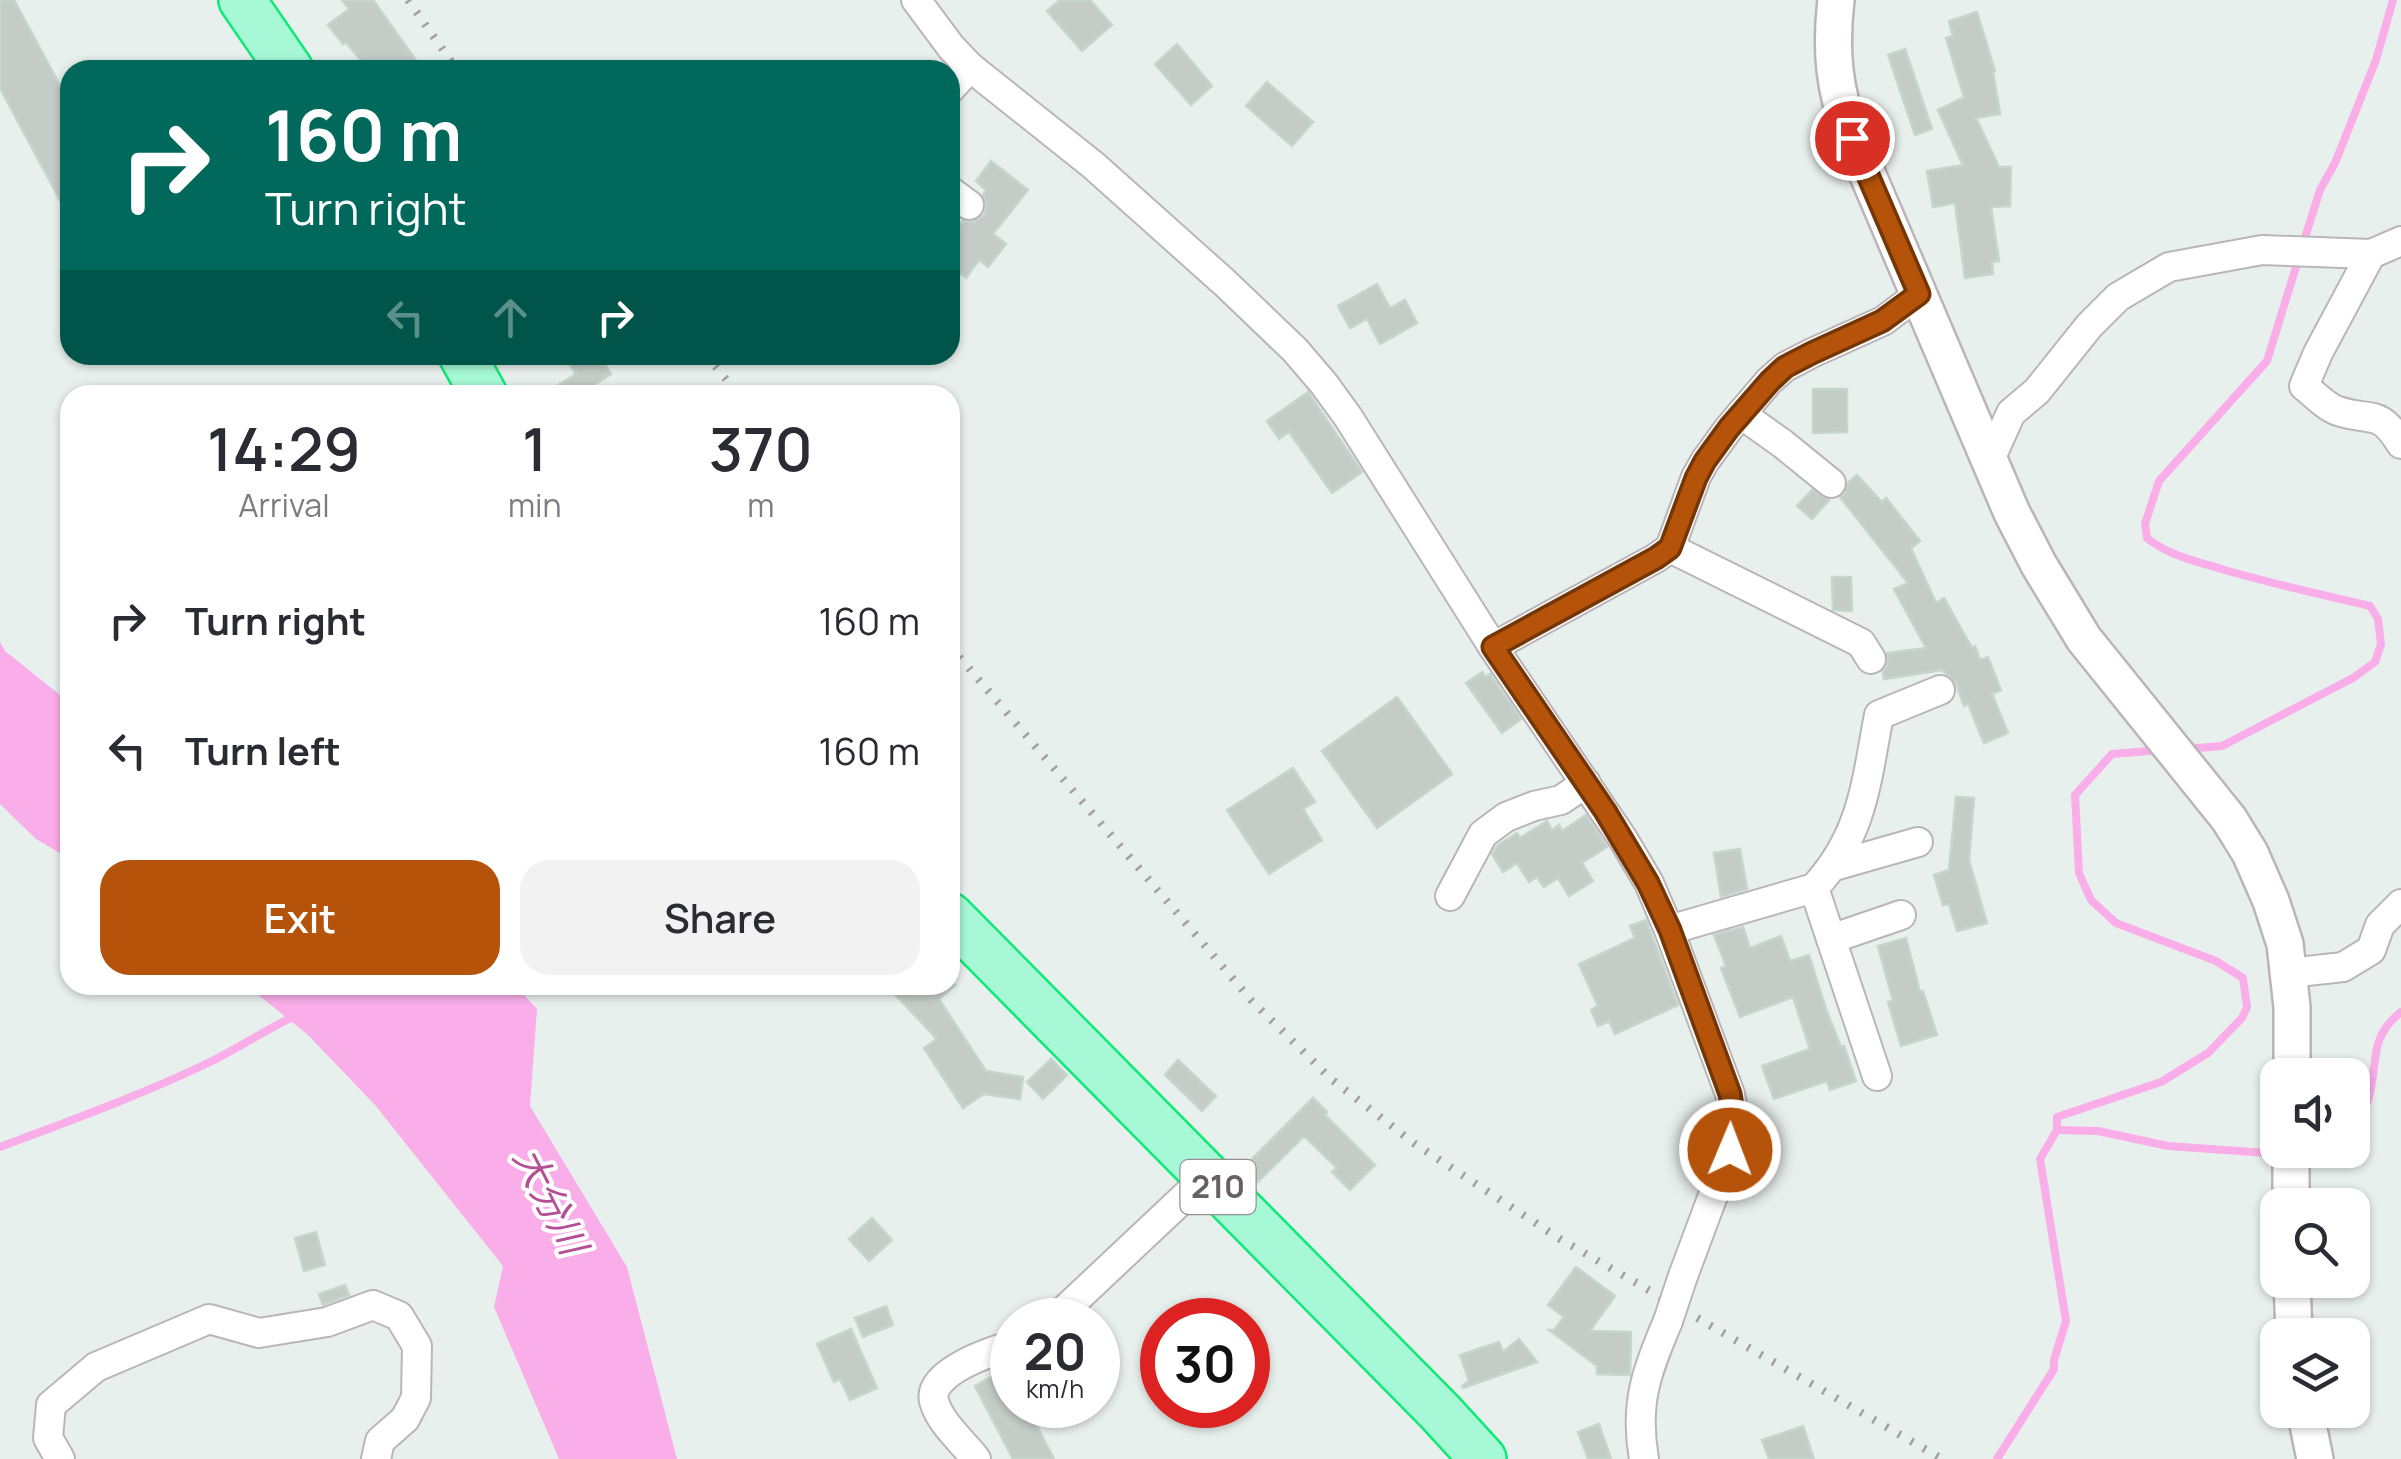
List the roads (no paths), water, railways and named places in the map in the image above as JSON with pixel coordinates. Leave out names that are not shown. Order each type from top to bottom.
[{"type":"highway","points":[[242,0],[283,60]]},
{"type":"highway","name":"210","points":[[960,926],[1483,1459]]},
{"type":"street","points":[[916,0],[970,67],[1093,165],[1225,283],[1295,350],[1324,384],[1635,859],[1670,930],[1730,1094],[1735,1124],[1730,1150],[1641,1395],[1644,1459]]},
{"type":"street","points":[[1836,0],[1834,78],[1840,106],[1989,462],[2039,565],[2100,662],[2229,819],[2250,852],[2285,944],[2292,1007],[2292,1058]]},
{"type":"street","points":[[960,78],[970,67]]},
{"type":"street","points":[[1989,462],[2011,413],[2036,391],[2090,326],[2118,297],[2169,267],[2262,250],[2371,254],[2401,242]]},
{"type":"street","points":[[2371,254],[2304,386],[2334,410],[2380,419],[2401,444]]},
{"type":"street","points":[[1493,647],[1670,548],[1705,461],[1770,381],[1785,367],[1882,321],[1919,294]]},
{"type":"street","points":[[1741,414],[1830,483]]},
{"type":"street","points":[[1670,548],[1860,643],[1871,659]]},
{"type":"street","points":[[1670,930],[1814,888],[1834,866],[1859,813],[1879,715],[1940,690]]},
{"type":"street","points":[[1450,896],[1483,834],[1506,817],[1561,800],[1586,783]]},
{"type":"street","points":[[1834,866],[1918,842]]},
{"type":"street","points":[[1814,888],[1877,1076]]},
{"type":"street","points":[[2289,973],[2343,967],[2371,950],[2380,925],[2401,904]]},
{"type":"street","points":[[1831,939],[1901,915]]},
{"type":"street","points":[[1077,1298],[1207,1176]]},
{"type":"street","points":[[60,1459],[48,1438],[52,1404],[96,1367],[209,1319],[259,1333],[327,1322],[373,1305],[399,1316],[417,1346],[416,1398],[406,1419],[380,1441],[376,1459]]},
{"type":"street","points":[[976,1459],[938,1408],[934,1389],[943,1378],[990,1351]]},
{"type":"street","points":[[2309,1428],[2315,1459]]},
{"type":"water","points":[[0,642],[5,651],[60,695],[60,853],[36,839],[0,804]]},
{"type":"water","name":"大分川","points":[[258,995],[524,995],[537,1009],[530,1106],[627,1267],[677,1459],[559,1459],[494,1307],[503,1266],[375,1105],[308,1035]]},
{"type":"waterway","points":[[2303,244],[2320,190],[2335,163],[2376,60],[2393,0]]},
{"type":"waterway","points":[[2185,749],[2222,746],[2353,678],[2375,662],[2381,644],[2378,619],[2370,606],[2199,562],[2172,553],[2147,538],[2145,524],[2159,481],[2267,361],[2299,257]]},
{"type":"waterway","points":[[1997,1459],[2054,1369],[2066,1321],[2040,1159],[2057,1130],[2057,1117],[2161,1082],[2208,1053],[2242,1018],[2247,1007],[2243,978],[2216,961],[2116,923],[2091,900],[2079,873],[2075,795],[2112,754],[2161,750]]},
{"type":"waterway","points":[[2370,1093],[2378,1043],[2401,1012]]},
{"type":"waterway","points":[[0,1147],[183,1075],[297,1015]]},
{"type":"waterway","points":[[2057,1130],[2098,1131],[2168,1146],[2260,1153]]},
{"type":"railway","points":[[408,0],[450,60]]},
{"type":"railway","points":[[714,365],[731,385]]},
{"type":"railway","points":[[960,658],[1251,1000],[1331,1079],[1415,1144],[1560,1239],[1942,1459]]}]
